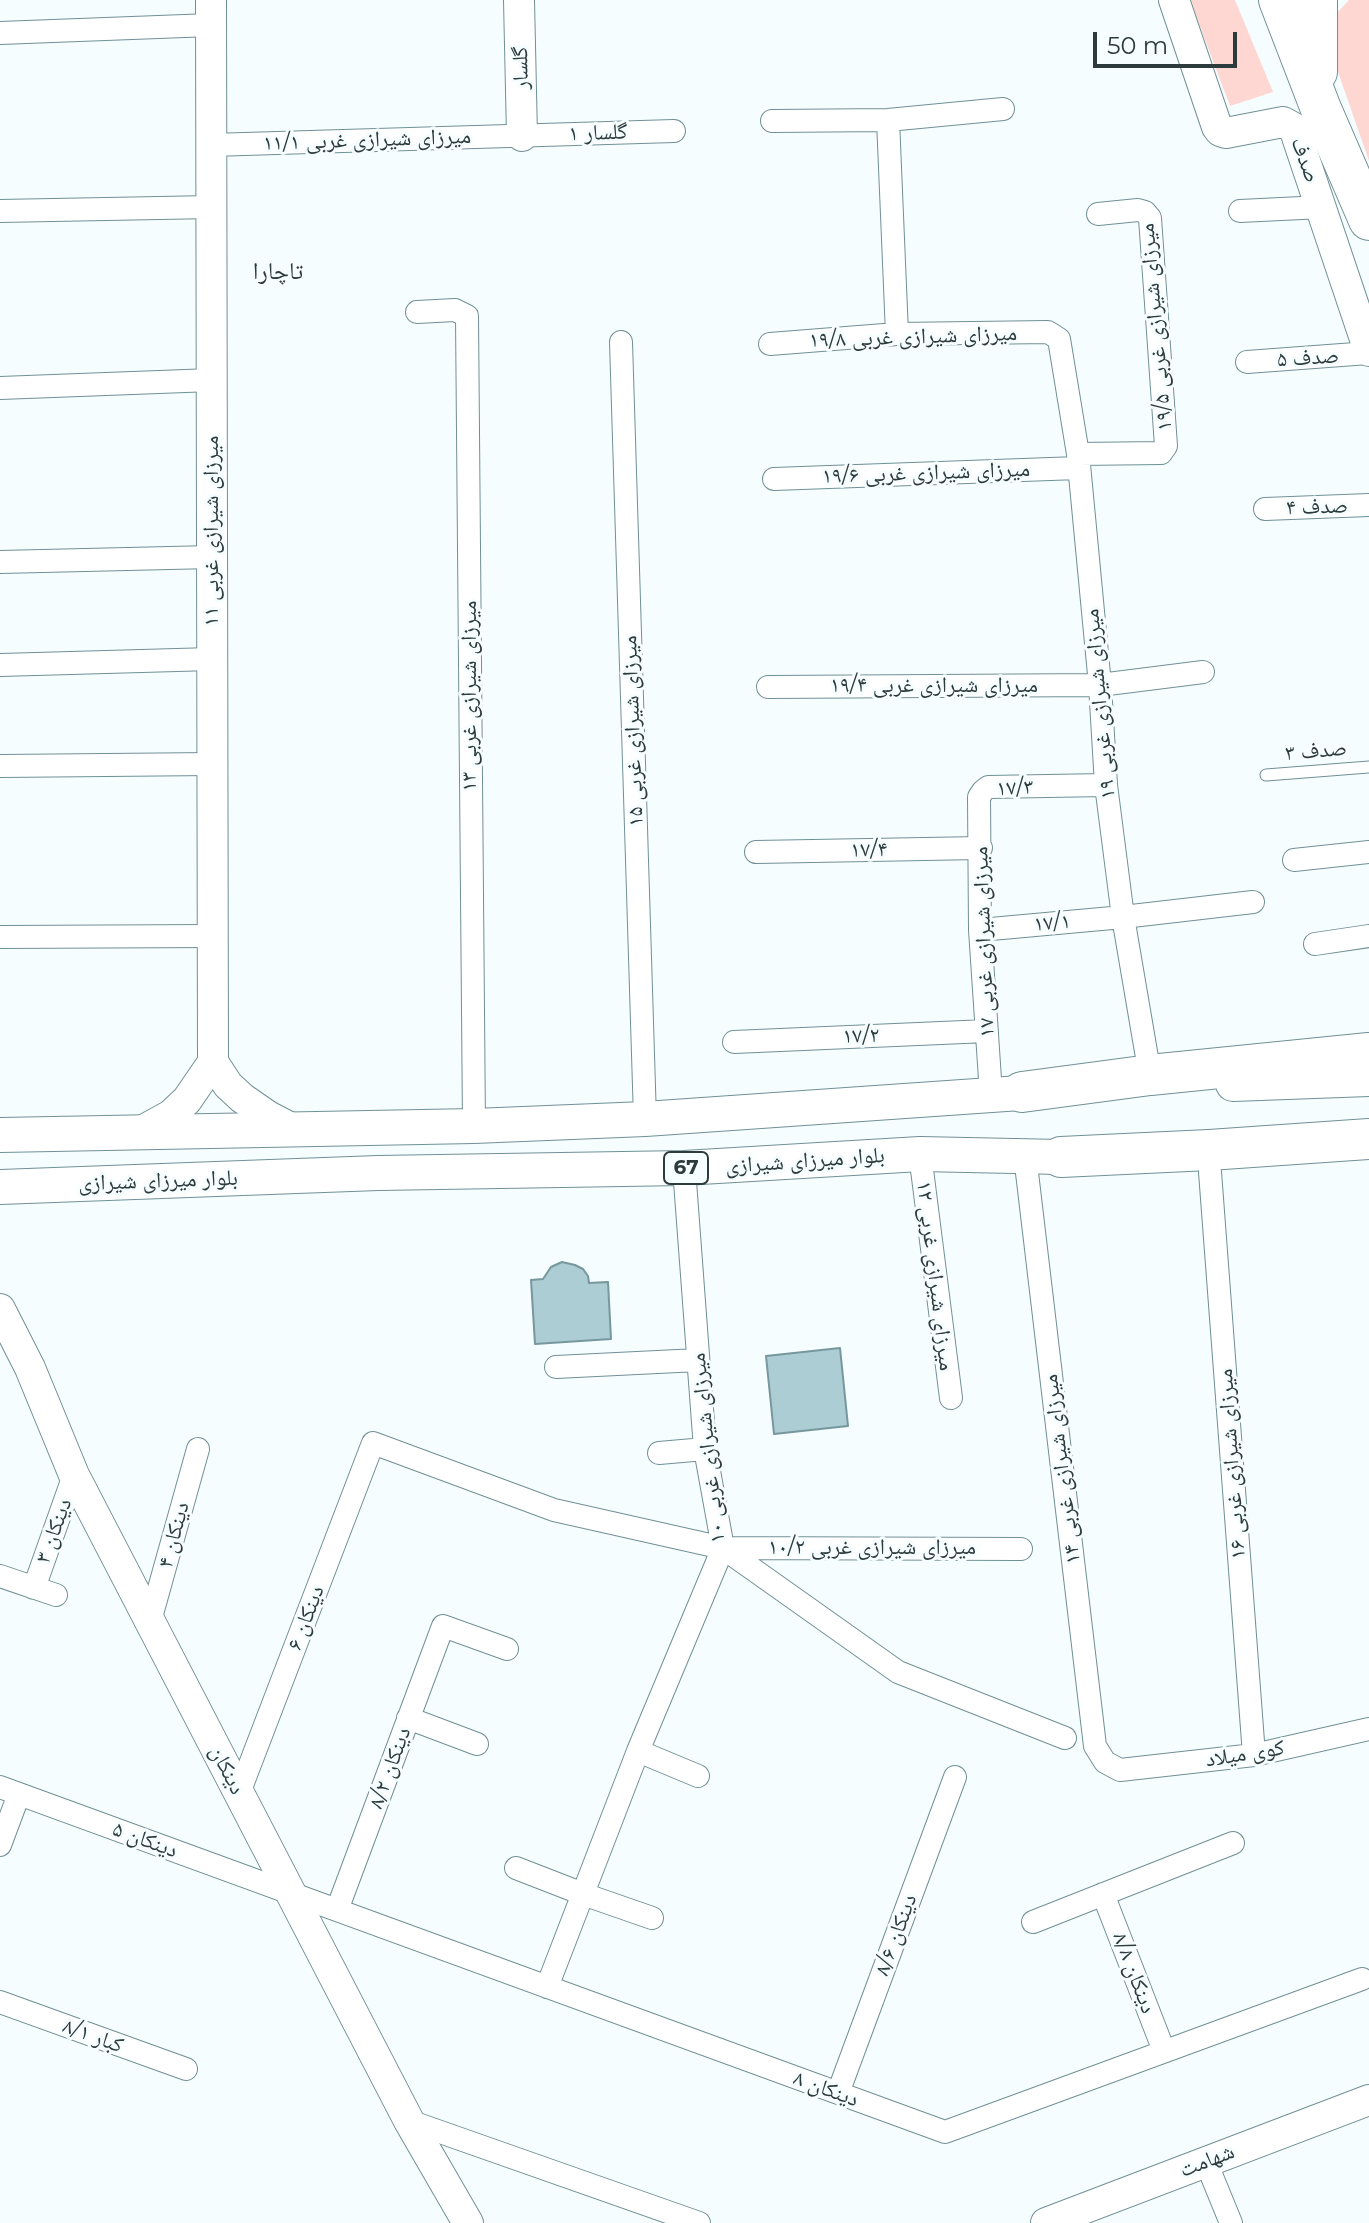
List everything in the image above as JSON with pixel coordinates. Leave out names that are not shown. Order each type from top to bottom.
[{"type":"highway","points":[[1279,0],[1369,220]]},
{"type":"highway","points":[[1317,0],[1316,64],[1321,109]]},
{"type":"highway","points":[[1007,1093],[1369,1053]]},
{"type":"highway","points":[[1043,1156],[1209,1150],[1369,1139]]},
{"type":"main road","points":[[0,1135],[474,1126],[645,1119],[1007,1093],[1369,1079]]},
{"type":"main road","name":"بلوار میرزای شیرازی","points":[[0,1187],[378,1173],[684,1168],[920,1154],[1043,1156],[1200,1135],[1369,1121]]},
{"type":"street","name":"گلسار","points":[[519,0],[522,136]]},
{"type":"street","name":"صدف","points":[[1174,0],[1217,127],[1226,133],[1283,122],[1294,128],[1369,352]]},
{"type":"street","points":[[5,32],[211,13]]},
{"type":"street","name":"میرزای شیرازی غربی ۱۱","points":[[211,13],[213,1062]]},
{"type":"street","points":[[772,121],[888,120],[1003,109]]},
{"type":"street","points":[[888,120],[897,334]]},
{"type":"street","name":"گلسار ۱","points":[[522,136],[674,131]]},
{"type":"street","name":"میرزای شیرازی غربی ۱۱/۱","points":[[211,145],[522,136]]},
{"type":"street","points":[[7,211],[212,207]]},
{"type":"street","points":[[1240,211],[1322,207]]},
{"type":"street","name":"۱۹/۵ میرزای شیرازی غربی","points":[[1078,461],[1161,453],[1166,446],[1150,218],[1138,210],[1098,214]]},
{"type":"street","name":"۱۳ میرزای شیرازی غربی","points":[[417,312],[455,310],[467,316],[474,1126]]},
{"type":"street","name":"۱۹/۸ میرزای شیرازی غربی","points":[[770,344],[897,334],[1048,332],[1055,335]]},
{"type":"street","name":"۱۹ میرزای شیرازی غربی","points":[[1055,335],[1059,339],[1078,461],[1100,685],[1106,785],[1123,917],[1150,1075]]},
{"type":"street","name":"۱۵ میرزای شیرازی غربی","points":[[621,342],[645,1119]]},
{"type":"street","name":"۵ صدف","points":[[1247,362],[1369,352]]},
{"type":"street","points":[[0,388],[212,380]]},
{"type":"street","name":"۱۹/۶ میرزای شیرازی غربی","points":[[774,479],[1078,461]]},
{"type":"street","name":"۴ صدف","points":[[1265,509],[1369,505]]},
{"type":"street","points":[[10,561],[212,557]]},
{"type":"street","points":[[0,665],[212,659]]},
{"type":"street","name":"۱۹/۴ میرزای شیرازی غربی","points":[[768,687],[1100,685],[1203,672]]},
{"type":"street","points":[[0,766],[212,764]]},
{"type":"street","name":"۱۷/۳","points":[[983,791],[988,787],[1106,785]]},
{"type":"street","name":"۱۷ میرزای شیرازی غربی","points":[[983,791],[979,797],[980,930],[987,1031],[1007,1093]]},
{"type":"street","name":"۱۷/۴","points":[[756,852],[981,848]]},
{"type":"street","points":[[1294,860],[1369,852]]},
{"type":"street","name":"۱۷/۱","points":[[980,930],[1253,902]]},
{"type":"street","points":[[0,937],[212,936]]},
{"type":"street","points":[[1315,944],[1369,936]]},
{"type":"street","name":"۱۷/۲","points":[[734,1042],[987,1031]]},
{"type":"street","points":[[140,1132],[171,1115],[187,1100],[213,1062],[228,1085],[242,1098],[293,1129]]},
{"type":"street","name":"۱۲ میرزای شیرازی غربی","points":[[920,1154],[951,1398]]},
{"type":"street","name":"۱۴ میرزای شیرازی غربی","points":[[1043,1156],[1095,1746],[1105,1762],[1120,1770]]},
{"type":"street","name":"۱۰ میرزای شیرازی غربی","points":[[547,1987],[638,1751],[723,1548],[705,1449],[684,1168]]},
{"type":"street","name":"۱۶ میرزای شیرازی غربی","points":[[1210,1172],[1254,1755]]},
{"type":"street","name":"دینکان","points":[[0,1309],[30,1368],[74,1475],[409,2121],[468,2223]]},
{"type":"street","points":[[556,1367],[698,1360]]},
{"type":"street","name":"دینکان ۶","points":[[239,1793],[373,1443],[554,1510],[723,1548]]},
{"type":"street","name":"دینکان ۴","points":[[150,1621],[198,1449]]},
{"type":"street","points":[[659,1453],[705,1449]]},
{"type":"street","name":"۳ دینکان","points":[[34,1588],[74,1475]]},
{"type":"street","points":[[723,1548],[898,1672],[1065,1738]]},
{"type":"street","name":"۱۰/۲ میرزای شیرازی غربی","points":[[723,1548],[1021,1549]]},
{"type":"street","points":[[0,1576],[56,1595]]},
{"type":"street","name":"دینکان ۸/۲","points":[[337,1910],[443,1626],[507,1649]]},
{"type":"street","points":[[408,1718],[477,1744]]},
{"type":"street","name":"کوی میلاد","points":[[1120,1770],[1254,1755],[1369,1729]]},
{"type":"street","points":[[638,1751],[698,1776]]},
{"type":"street","name":"۸/۶ دینکان","points":[[838,2093],[955,1777]]},
{"type":"street","points":[[0,1845],[9,1790]]},
{"type":"street","name":"۵ دینکان","points":[[9,1790],[291,1893]]},
{"type":"street","points":[[1033,1922],[1233,1843]]},
{"type":"street","points":[[516,1868],[652,1918]]},
{"type":"street","name":"۸ دینکان","points":[[291,1893],[945,2132],[1362,1979]]},
{"type":"street","name":"۸/۸ دینکان","points":[[1103,1894],[1164,2051]]},
{"type":"street","name":"۸/۱ کبار","points":[[0,2002],[186,2069]]},
{"type":"street","name":"شهامت","points":[[1046,2223],[1369,2100]]},
{"type":"street","points":[[409,2121],[699,2223]]},
{"type":"street","points":[[1206,2162],[1231,2223]]},
{"type":"lane","name":"صدف ۳","points":[[1266,775],[1369,767]]},
{"type":"shaded area","points":[[1190,0],[1235,0],[1273,92],[1230,106]]},
{"type":"shaded area","points":[[1349,0],[1369,0],[1369,161],[1331,52],[1335,15]]},
{"type":"building","points":[[562,1262],[583,1269],[589,1283],[608,1282],[611,1339],[535,1344],[531,1280],[543,1279],[551,1267]]},
{"type":"building","points":[[840,1348],[848,1426],[774,1434],[766,1356]]},
{"type":"district","name":"تاچارا","points":[[278,272]]}]
